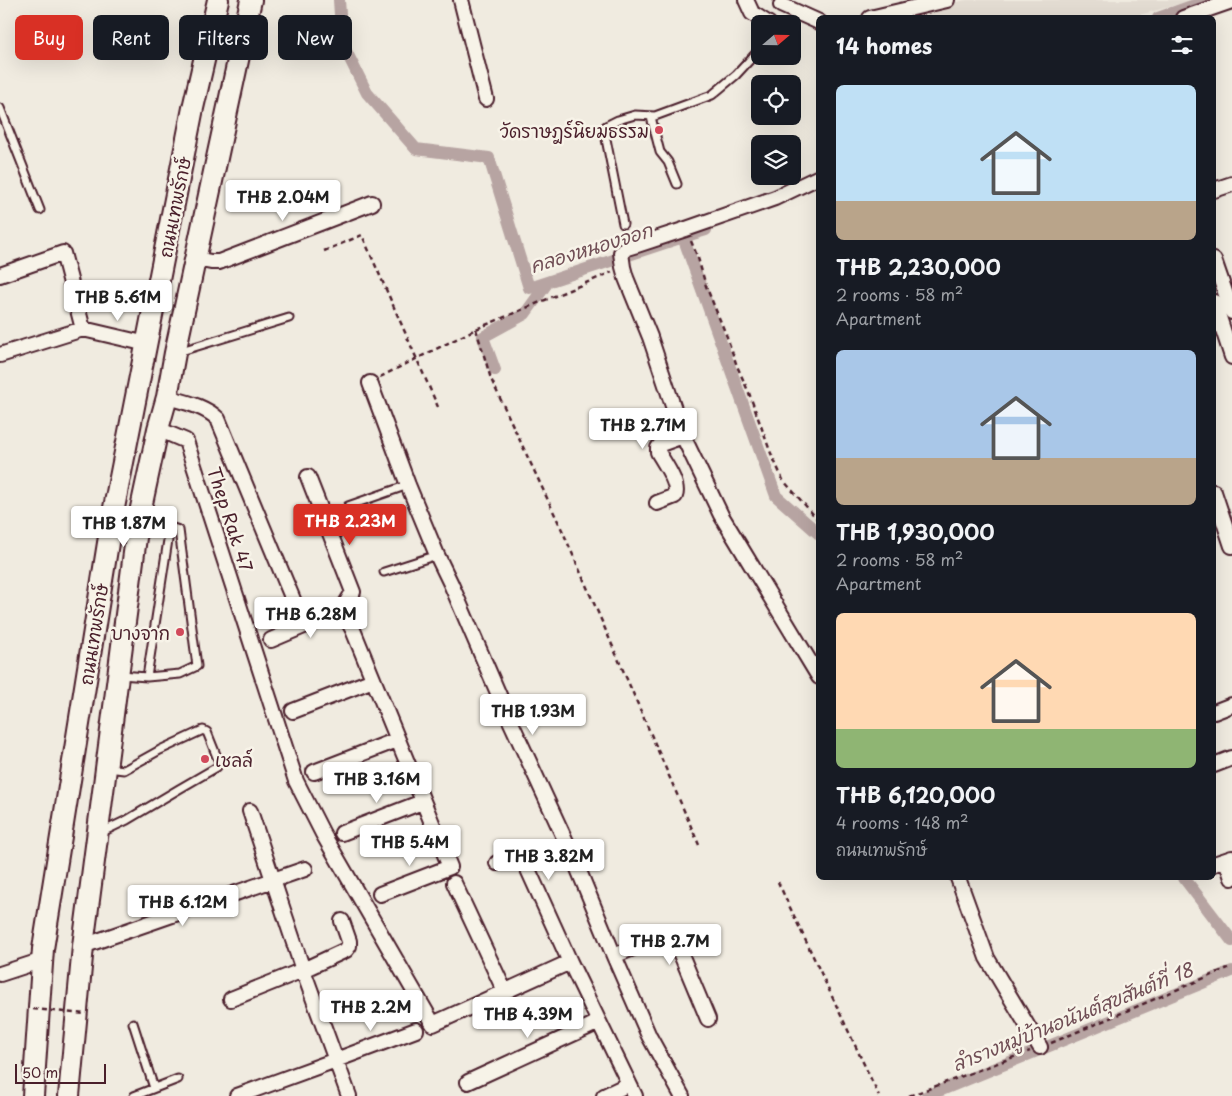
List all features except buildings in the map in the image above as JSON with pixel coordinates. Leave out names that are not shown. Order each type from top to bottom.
[{"type":"main road","name":"ถนนเทพรักษ์","points":[[33,1096],[46,929],[112,518],[193,108],[218,0]]},
{"type":"main road","name":"ถนนเทพรักษ์","points":[[69,1096],[83,946],[138,522],[252,0]]},
{"type":"street","points":[[462,0],[486,98]]},
{"type":"street","points":[[746,0],[752,13],[755,15]]},
{"type":"street","points":[[883,15],[947,0]]},
{"type":"street","points":[[1192,15],[1232,1]]},
{"type":"street","points":[[775,15],[782,2],[816,20]]},
{"type":"street","points":[[816,178],[775,198],[627,248],[621,253],[625,272],[650,337],[683,436],[721,514],[816,672]]},
{"type":"street","points":[[1216,189],[1232,184]]},
{"type":"street","points":[[196,258],[219,262],[372,203]]},
{"type":"street","points":[[0,275],[63,253],[82,328]]},
{"type":"street","points":[[1216,266],[1232,312]]},
{"type":"street","points":[[1216,308],[1232,357]]},
{"type":"street","points":[[0,355],[82,328],[147,344]]},
{"type":"street","points":[[370,383],[408,485],[437,555],[574,859],[614,956],[650,1036],[682,1096]]},
{"type":"street","points":[[167,396],[194,405],[213,414],[218,419],[304,626]]},
{"type":"street","name":"Thep Rak 47","points":[[158,429],[186,440],[296,781],[322,834],[433,1024],[505,992]]},
{"type":"street","points":[[657,502],[675,496],[676,492],[676,485],[658,452],[658,448],[661,444],[683,436]]},
{"type":"street","points":[[271,640],[342,610],[353,592],[308,477]]},
{"type":"street","points":[[1216,498],[1232,546]]},
{"type":"street","points":[[342,610],[353,630],[450,868],[380,894]]},
{"type":"street","points":[[293,711],[373,680]]},
{"type":"street","points":[[1216,711],[1232,705]]},
{"type":"street","points":[[314,772],[397,740]]},
{"type":"street","points":[[1216,764],[1232,758]]},
{"type":"street","points":[[342,833],[422,802]]},
{"type":"street","points":[[250,811],[303,970],[349,1096]]},
{"type":"street","points":[[497,863],[521,854],[570,962],[632,1090],[604,1096]]},
{"type":"street","points":[[1224,861],[1232,878]]},
{"type":"street","points":[[83,946],[305,869]]},
{"type":"street","points":[[959,880],[987,958],[1040,1047]]},
{"type":"street","points":[[454,883],[505,992],[570,962]]},
{"type":"street","points":[[231,998],[303,970],[346,950],[349,946],[349,941],[342,921]]},
{"type":"street","points":[[614,956],[666,934],[671,934],[708,1019]]},
{"type":"street","points":[[0,974],[43,960]]},
{"type":"street","points":[[468,1082],[599,1022]]},
{"type":"street","points":[[237,1096],[416,1030]]},
{"type":"lane","points":[[624,224],[605,127],[618,120],[635,115],[651,117],[662,114],[712,95],[736,75],[751,59]]},
{"type":"lane","points":[[0,108],[40,210]]},
{"type":"lane","points":[[651,117],[660,152],[668,162],[677,184]]},
{"type":"lane","points":[[175,353],[289,318]]},
{"type":"lane","points":[[348,506],[408,485]]},
{"type":"lane","points":[[118,674],[147,677],[180,674],[196,666],[179,530],[138,522]]},
{"type":"lane","points":[[147,677],[170,528]]},
{"type":"lane","points":[[384,572],[437,555]]},
{"type":"lane","points":[[97,834],[126,820],[217,767],[219,762],[207,732],[202,730],[124,770],[116,769],[106,763]]},
{"type":"lane","points":[[133,1023],[154,1088]]},
{"type":"lane","points":[[134,1096],[178,1079]]},
{"type":"path","points":[[686,229],[698,258],[706,286],[783,480],[816,518]]},
{"type":"path","points":[[324,250],[362,235],[438,407]]},
{"type":"path","points":[[370,383],[489,323],[573,288],[625,272]]},
{"type":"path","points":[[476,329],[491,379],[563,532],[699,845]]},
{"type":"path","points":[[778,882],[879,1096]]},
{"type":"path","points":[[909,1096],[1040,1047],[1228,968]]},
{"type":"path","points":[[33,1009],[85,1014]]},
{"type":"shaded area","points":[[966,0],[1194,0],[1139,15],[898,15]]},
{"type":"waterway","name":"คลองหนองจอก","points":[[339,0],[342,43],[367,93],[416,149],[489,158],[529,288],[683,237],[776,496],[816,531]]},
{"type":"waterway","points":[[1166,15],[1209,0]]},
{"type":"waterway","points":[[683,237],[706,230]]},
{"type":"waterway","points":[[495,370],[483,337],[525,314],[548,282]]},
{"type":"waterway","name":"คลองหนองจอก","points":[[1186,880],[1232,941]]},
{"type":"waterway","name":"ลำรางหมู่บ้านอนันต์สุขสันต์ที่ 18","points":[[927,1096],[1232,971]]},
{"type":"place","name":"วัดราษฎร์นิยมธรรม","points":[[659,130]]},
{"type":"place","name":"บางจาก","points":[[180,632]]},
{"type":"place","name":"เชลล์","points":[[205,759]]}]
